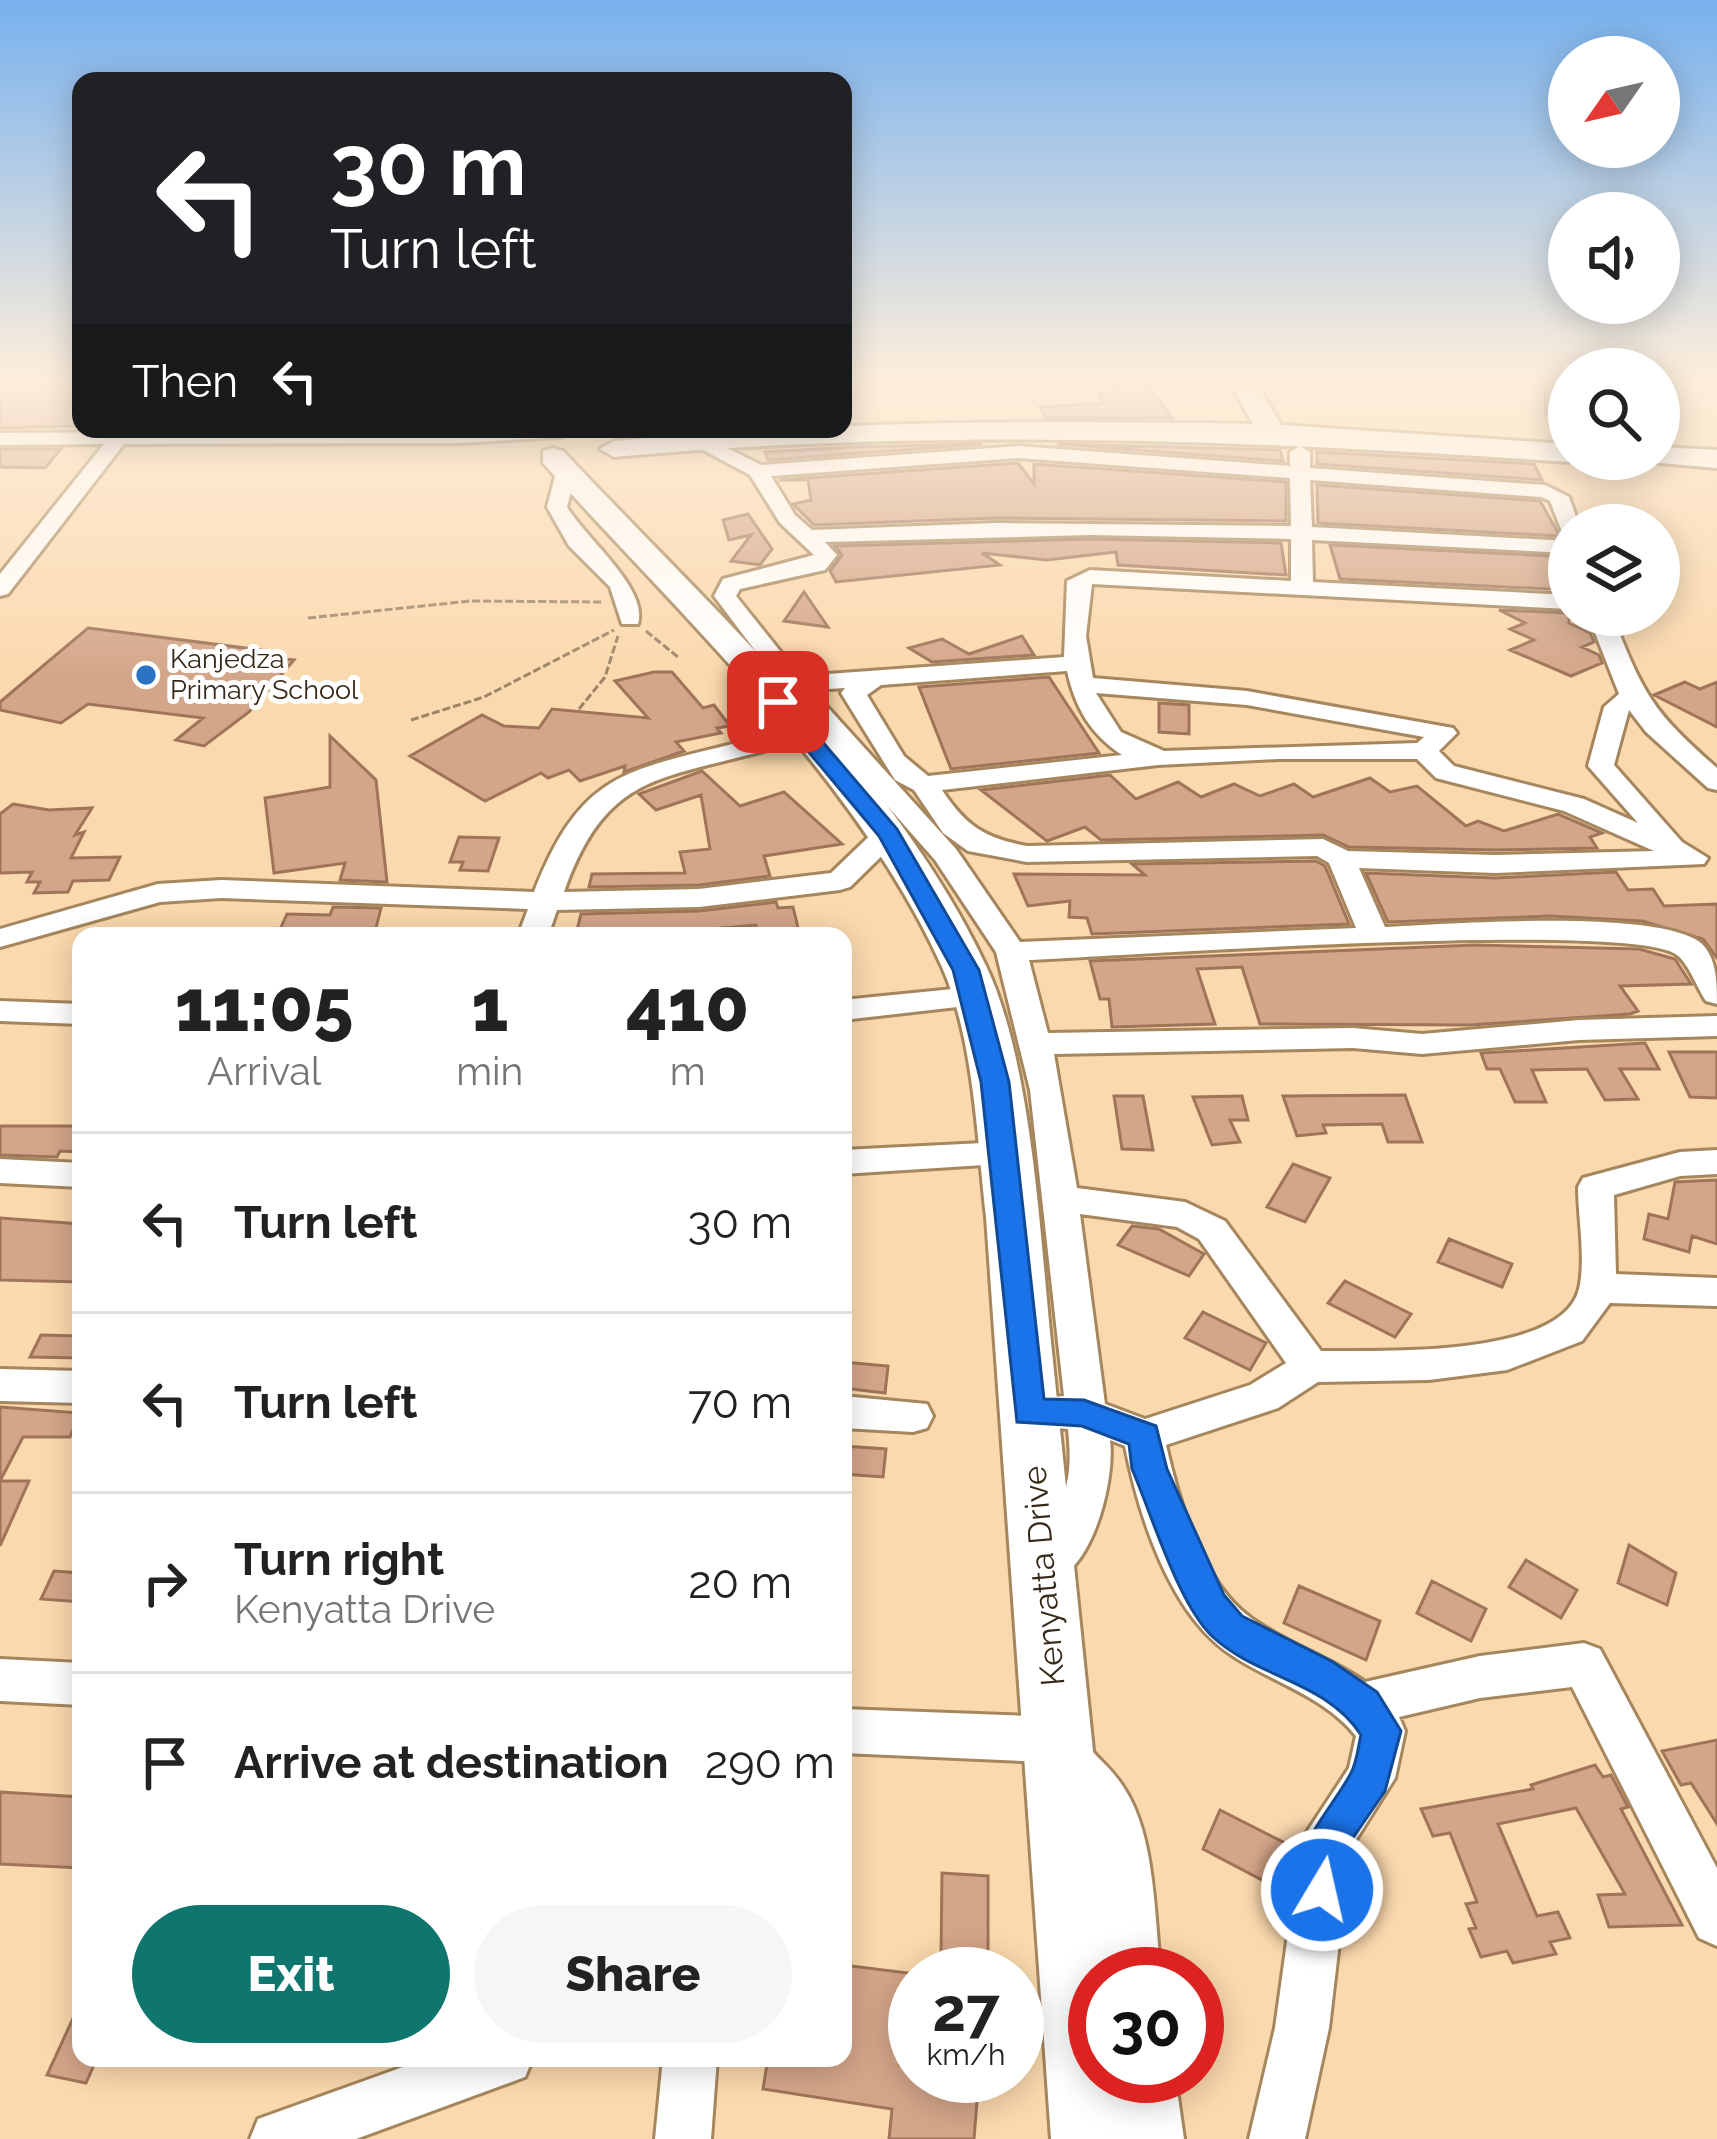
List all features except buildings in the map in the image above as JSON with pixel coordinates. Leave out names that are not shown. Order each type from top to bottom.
[{"type":"main road","name":"Kenyatta Drive","points":[[601,476],[785,693],[889,833],[966,970],[995,1082],[1003,1154],[1092,2139]]},
{"type":"street","points":[[0,589],[88,476]]},
{"type":"street","points":[[569,476],[557,506],[576,540],[622,583],[630,598],[631,619]]},
{"type":"street","points":[[761,476],[803,537],[824,552],[822,562],[738,582],[724,592],[785,693],[946,855],[1011,952],[1039,1044],[1064,1199],[1093,1467],[1082,1511],[1040,1574]]},
{"type":"street","points":[[1302,476],[1302,588]]},
{"type":"street","points":[[1369,476],[1545,491],[1559,497],[1561,504]]},
{"type":"street","points":[[803,537],[1089,525],[1548,546]]},
{"type":"street","points":[[1163,759],[1120,744],[1102,728],[1079,674],[1070,630],[1082,578],[1548,601]]},
{"type":"street","points":[[1608,636],[1632,696],[1654,727],[1717,782]]},
{"type":"street","points":[[536,927],[591,808],[655,774],[758,745],[754,721],[785,693],[876,677],[1079,674],[1444,733],[1424,751],[1293,751],[1163,759],[924,784]]},
{"type":"street","points":[[876,677],[853,693],[882,734],[890,757],[904,774],[924,784],[953,827],[978,845],[1000,851],[1316,846],[1341,859],[1495,864],[1694,858],[1574,805],[1445,772],[1424,751]]},
{"type":"street","points":[[1632,696],[1617,707],[1601,766],[1676,848]]},
{"type":"street","points":[[0,938],[158,893],[221,889],[546,901],[699,898],[840,881],[889,833]]},
{"type":"street","points":[[1341,859],[1374,936]]},
{"type":"street","points":[[1011,952],[1374,936],[1647,933],[1684,946],[1699,957],[1717,994]]},
{"type":"street","points":[[1684,946],[1717,943]]},
{"type":"street","points":[[852,1009],[973,997]]},
{"type":"street","points":[[0,1011],[72,1014]]},
{"type":"street","points":[[1039,1044],[1353,1038],[1422,1044],[1579,1030],[1717,1026]]},
{"type":"street","points":[[852,1162],[1003,1154]]},
{"type":"street","points":[[1029,1412],[1084,1413],[1144,1436],[1264,1397],[1311,1367],[1429,1365],[1507,1355],[1568,1330],[1598,1288],[1596,1187],[1680,1164],[1717,1162]]},
{"type":"street","points":[[0,1172],[72,1175]]},
{"type":"street","points":[[1064,1199],[1185,1215],[1212,1230],[1311,1367]]},
{"type":"street","points":[[1598,1288],[1717,1292]]},
{"type":"street","points":[[0,1385],[72,1387]]},
{"type":"street","points":[[852,1412],[913,1415]]},
{"type":"street","points":[[1144,1436],[1149,1469],[1210,1606],[1229,1628],[1320,1674],[1363,1704],[1381,1731],[1380,1754],[1371,1778],[1326,1841],[1301,2028],[1277,2139]]},
{"type":"street","points":[[1363,1704],[1480,1677],[1584,1664],[1717,1920]]},
{"type":"street","points":[[0,1680],[72,1684]]},
{"type":"street","points":[[852,1732],[1059,1747],[1107,1805],[1118,1840],[1132,1947]]},
{"type":"street","points":[[278,2139],[481,2067]]},
{"type":"street","points":[[683,2139],[689,2067]]},
{"type":"street","points":[[1151,2103],[1156,2139]]},
{"type":"path","points":[[308,618],[470,601],[598,599],[679,658]]},
{"type":"path","points":[[411,720],[484,697],[621,627],[605,677],[579,709]]},
{"type":"place","name":"Kanjedza Primary School","points":[[146,675]]},
{"type":"route","points":[[778,702],[889,833],[966,970],[995,1082],[1029,1412],[1084,1413],[1144,1436],[1149,1469],[1210,1606],[1229,1628],[1320,1674],[1363,1704],[1381,1731],[1380,1754],[1371,1778],[1348,1804],[1326,1841],[1322,1890]]}]
